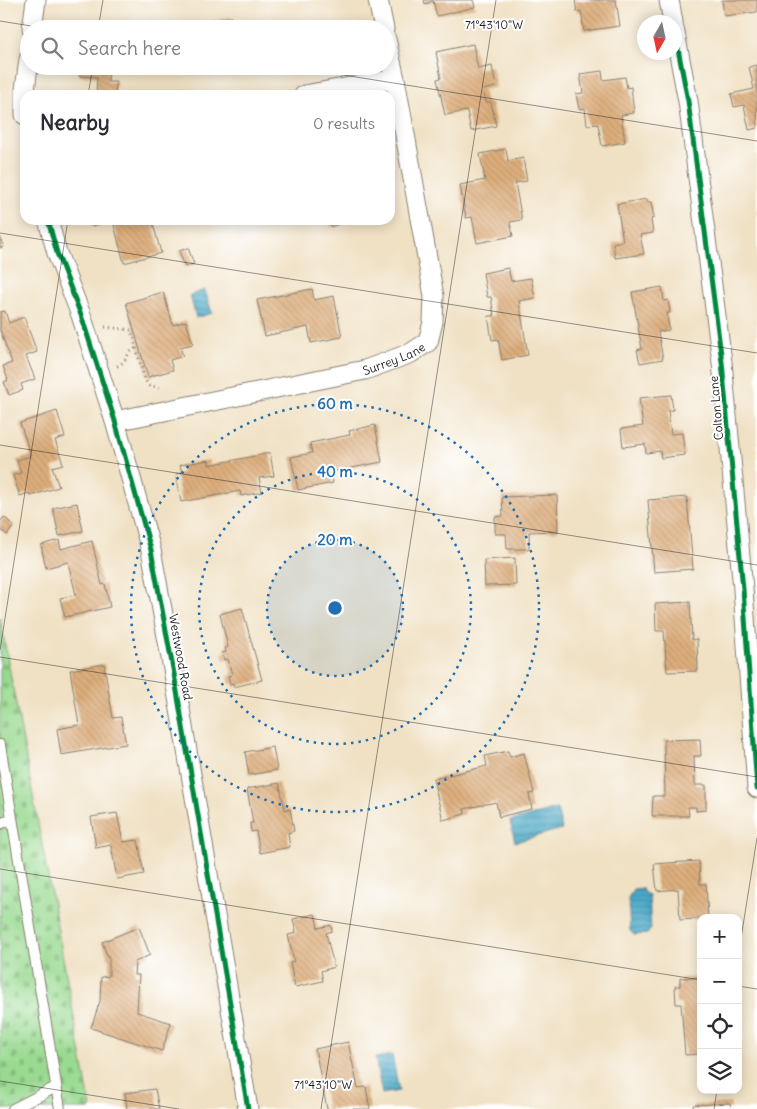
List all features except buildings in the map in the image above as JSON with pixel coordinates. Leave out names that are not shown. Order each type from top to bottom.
[{"type":"street","points":[[33,20],[36,0]]},
{"type":"street","points":[[378,0],[382,20]]},
{"type":"street","points":[[669,0],[672,15]]},
{"type":"street","name":"Colton Lane","points":[[680,60],[688,100],[722,362],[743,589],[757,788]]},
{"type":"street","points":[[25,90],[27,75]]},
{"type":"street","name":"Surrey Lane","points":[[115,421],[365,370],[411,353],[428,342],[433,322],[434,296],[393,75]]},
{"type":"street","points":[[332,90],[394,79]]},
{"type":"street","name":"Westwood Road","points":[[49,225],[56,253],[81,315],[115,421],[151,550],[248,1109]]},
{"type":"lane","points":[[0,745],[60,1109]]},
{"type":"lane","points":[[0,824],[11,819]]},
{"type":"lane","points":[[14,1109],[56,1087]]},
{"type":"path","points":[[130,330],[145,380],[149,386],[160,388]]},
{"type":"green space","points":[[0,618],[91,1109],[0,1109]]},
{"type":"water","points":[[205,290],[212,313],[196,318],[190,295]]},
{"type":"water","points":[[557,809],[562,829],[515,842],[510,821]]},
{"type":"water","points":[[642,888],[643,892],[649,895],[651,929],[647,934],[634,935],[630,931],[628,898],[633,893],[633,889]]},
{"type":"water","points":[[392,1055],[399,1091],[382,1094],[375,1058]]},
{"type":"cycle path","points":[[680,60],[688,101],[722,362],[743,589],[757,788]]},
{"type":"cycle path","points":[[49,225],[57,253],[81,315],[115,421],[151,550],[248,1109]]}]
